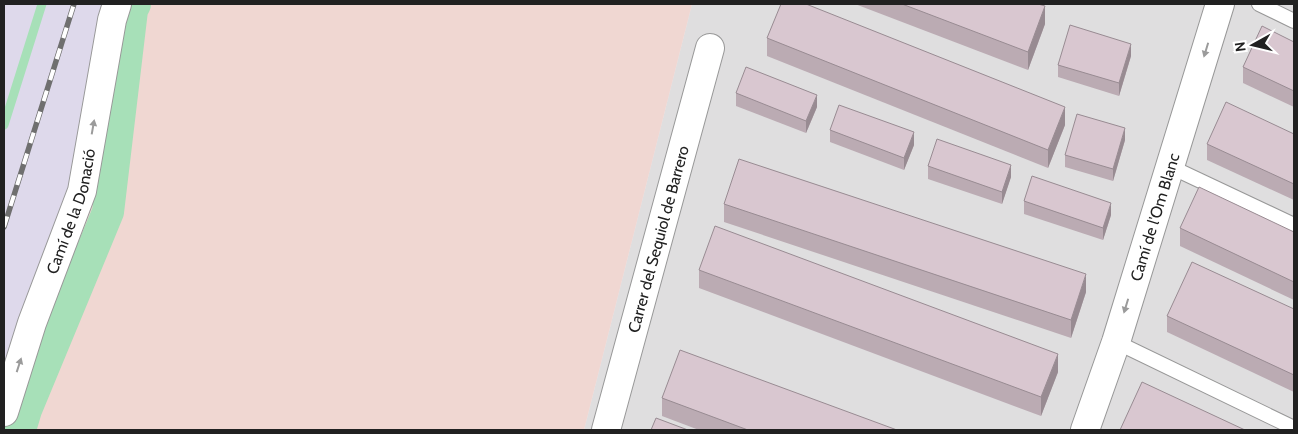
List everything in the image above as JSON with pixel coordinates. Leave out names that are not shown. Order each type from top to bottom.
[{"type":"street","name":"Camí de la Donació","points":[[4,412],[32,324],[82,192],[112,20],[117,4]]},
{"type":"street","name":"Camí de l'Om Blanc","points":[[1085,430],[1116,342],[1220,4]]},
{"type":"street","name":"Carrer del Sequiol de Barrero","points":[[606,430],[710,48]]},
{"type":"lane","points":[[1259,4],[1294,21]]},
{"type":"lane","points":[[1171,167],[1294,226]]},
{"type":"lane","points":[[1116,342],[1294,428]]},
{"type":"shaded area","points":[[4,4],[138,4],[4,430]]},
{"type":"shaded area","points":[[149,4],[692,4],[584,430],[17,430]]},
{"type":"shaded area","points":[[692,4],[1294,4],[1294,430],[584,430]]},
{"type":"building","points":[[781,4],[806,4],[1065,107],[1048,150],[767,38]]},
{"type":"building","points":[[902,4],[1038,4],[1045,6],[1028,52]]},
{"type":"building","points":[[1070,25],[1131,44],[1119,83],[1058,65]]},
{"type":"building","points":[[1262,26],[1294,42],[1294,91],[1243,67]]},
{"type":"building","points":[[746,67],[817,95],[806,121],[736,93]]},
{"type":"building","points":[[1226,102],[1294,134],[1294,184],[1207,144]]},
{"type":"building","points":[[839,105],[914,132],[904,158],[830,130]]},
{"type":"building","points":[[1077,114],[1125,128],[1113,169],[1065,155]]},
{"type":"building","points":[[937,139],[1011,165],[1002,192],[928,166]]},
{"type":"building","points":[[739,159],[1086,274],[1071,320],[724,204]]},
{"type":"building","points":[[1032,176],[1111,203],[1103,228],[1024,201]]},
{"type":"building","points":[[1199,187],[1294,232],[1294,282],[1180,228]]},
{"type":"building","points":[[715,226],[1058,354],[1041,397],[699,270]]},
{"type":"building","points":[[1192,262],[1294,309],[1294,375],[1167,316]]},
{"type":"building","points":[[680,350],[897,430],[748,430],[662,398]]},
{"type":"building","points":[[1142,382],[1245,430],[1120,430]]},
{"type":"building","points":[[656,418],[688,430],[651,430]]},
{"type":"waterway","points":[[4,125],[42,4]]},
{"type":"waterway","points":[[20,430],[26,410],[108,212],[132,10],[135,4]]},
{"type":"railway","points":[[4,227],[74,4]]}]
